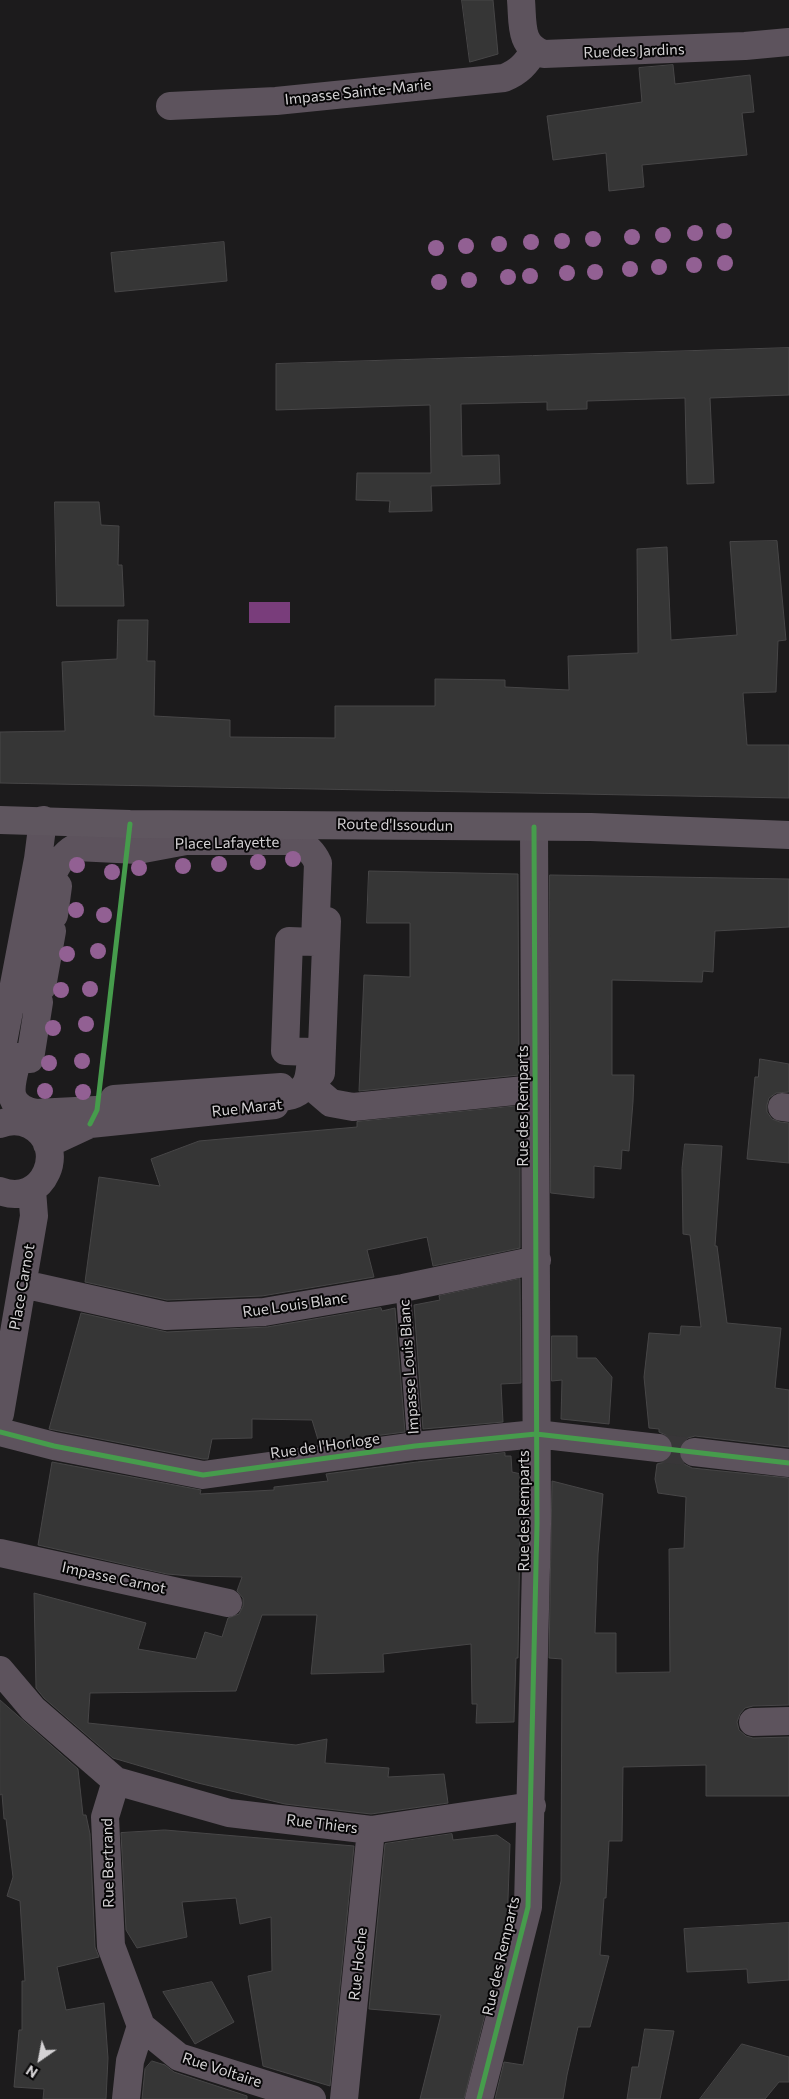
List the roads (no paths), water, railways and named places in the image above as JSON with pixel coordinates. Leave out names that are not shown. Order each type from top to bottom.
[{"type":"main road","name":"Route d'Issoudun","points":[[0,820],[130,824],[534,826],[789,835]]},
{"type":"street","points":[[521,0],[526,41],[534,51]]},
{"type":"street","name":"Rue des Jardins","points":[[534,51],[544,54],[744,46],[789,42]]},
{"type":"street","name":"Impasse Sainte-Marie","points":[[170,106],[276,101],[504,78],[514,74],[525,65],[534,51]]},
{"type":"street","points":[[0,1058],[38,859],[43,820]]},
{"type":"street","points":[[329,824],[321,1073],[317,1091],[331,1102],[352,1107],[534,1089]]},
{"type":"street","name":"Rue des Remparts","points":[[479,2099],[528,1907],[532,1806],[537,1524],[534,826]]},
{"type":"street","name":"Place Lafayette","points":[[186,840],[296,841],[307,847],[318,863],[314,942],[289,941],[286,1051],[311,1052],[309,1078],[303,1088],[288,1096],[282,1097],[281,1087],[114,1099],[115,1109],[36,1114],[24,1110],[13,1100],[11,1090],[18,1057],[30,1059],[40,1002],[28,1000],[31,986],[42,987],[52,931],[40,929],[43,914],[54,915],[58,886],[48,884],[56,868],[69,851],[76,847],[138,850],[186,840]]},
{"type":"street","name":"Rue Marat","points":[[47,1144],[90,1124],[295,1103],[317,1091]]},
{"type":"street","points":[[0,1192],[20,1194],[32,1190],[46,1174],[50,1154],[42,1134],[34,1128],[25,1123],[1,1118]]},
{"type":"street","name":"Place Carnot","points":[[0,1414],[34,1216],[32,1190]]},
{"type":"street","name":"Rue Louis Blanc","points":[[23,1284],[166,1316],[264,1312],[403,1288],[537,1260]]},
{"type":"street","name":"Rue de l'Horloge","points":[[0,1432],[54,1446],[204,1475],[415,1446],[536,1434],[658,1448]]},
{"type":"street","points":[[694,1452],[789,1463]]},
{"type":"street","name":"Impasse Carnot","points":[[0,1553],[228,1603]]},
{"type":"street","points":[[0,1670],[33,1710],[116,1781]]},
{"type":"street","points":[[753,1722],[789,1721]]},
{"type":"street","name":"Rue Thiers","points":[[116,1781],[229,1813],[371,1830],[532,1806]]},
{"type":"street","name":"Rue Bertrand","points":[[116,1781],[105,1818],[111,1946],[141,2026]]},
{"type":"street","name":"Rue Hoche","points":[[344,2099],[371,1830]]},
{"type":"street","points":[[126,2099],[130,2061],[141,2026]]},
{"type":"street","name":"Rue Voltaire","points":[[141,2026],[179,2057],[312,2099]]},
{"type":"lane","name":"Impasse Louis Blanc","points":[[403,1288],[415,1446]]},
{"type":"tunnel","points":[[658,1448],[694,1452]]}]
